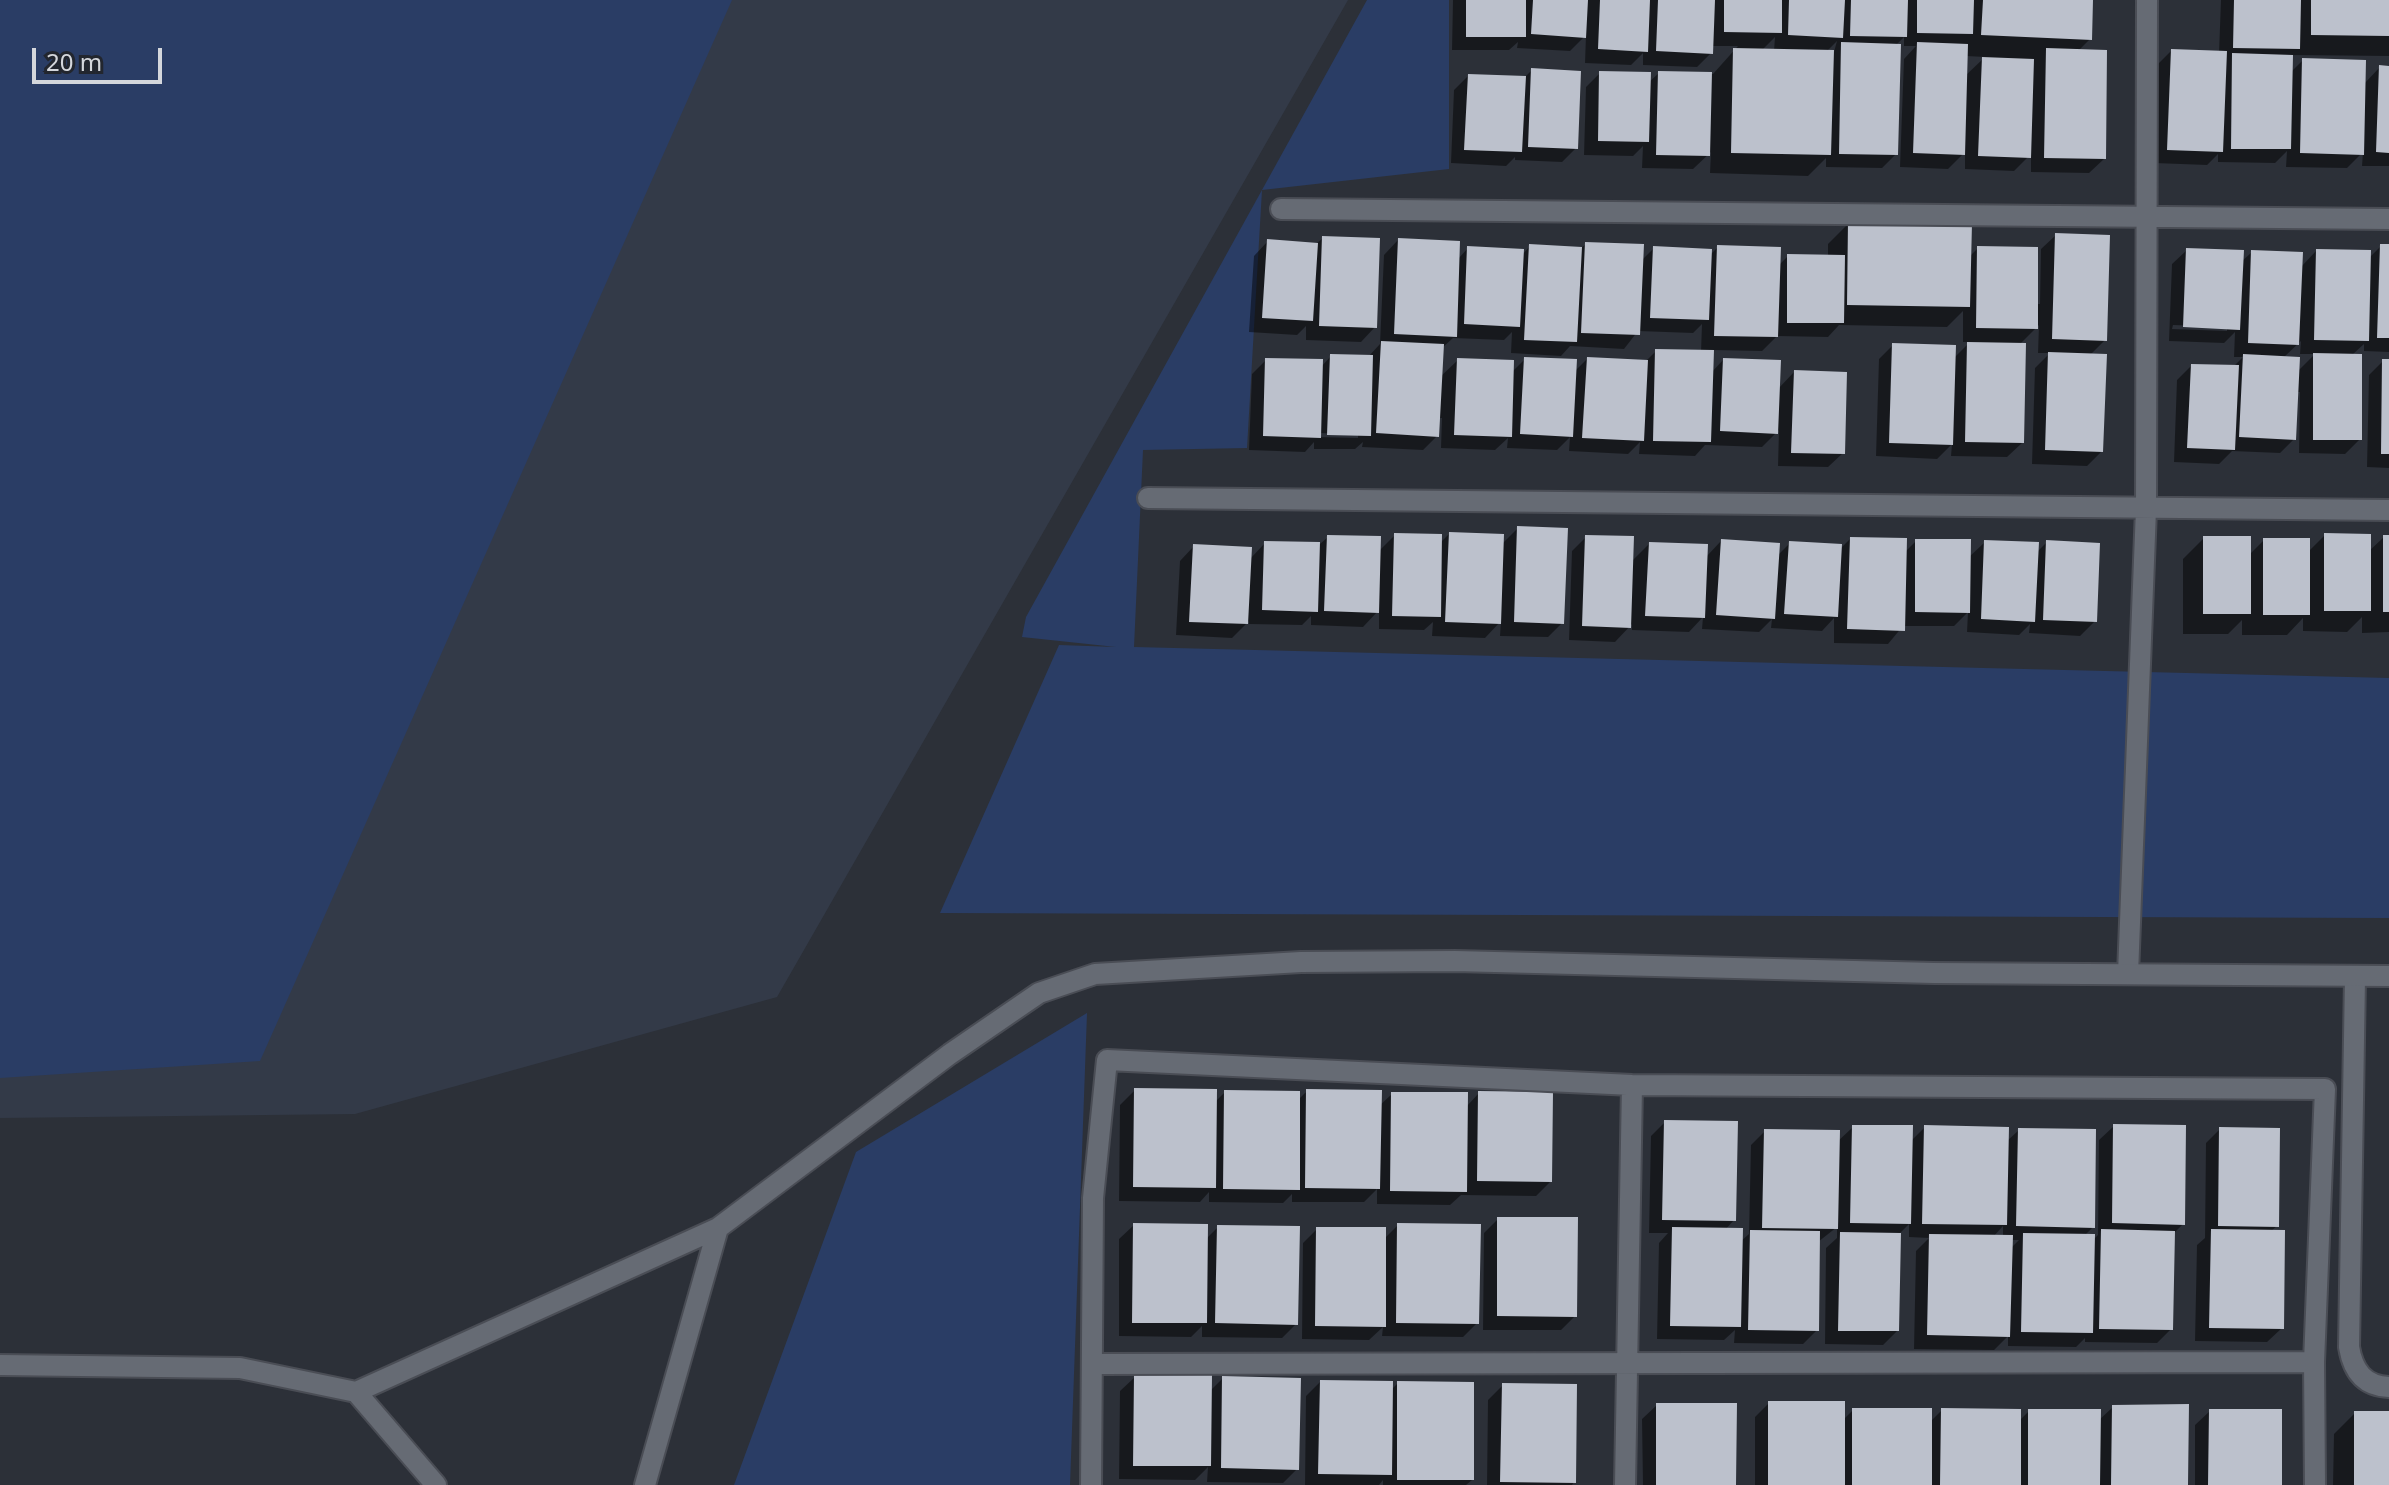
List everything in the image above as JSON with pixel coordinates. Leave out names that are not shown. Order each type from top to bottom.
[{"type":"street","points":[[2128,974],[2146,509],[2147,0]]},
{"type":"street","points":[[1281,209],[2389,219]]},
{"type":"street","points":[[1148,498],[2389,510]]},
{"type":"street","points":[[0,1365],[240,1368],[356,1392],[718,1228],[1039,993],[1095,974],[1301,962],[1455,961],[2389,976]]},
{"type":"street","points":[[2355,977],[2349,1347],[2352,1362],[2361,1376],[2374,1386],[2389,1387]]},
{"type":"street","points":[[1091,1485],[1093,1198],[1107,1060],[1632,1085],[2325,1089],[2314,1362],[2315,1485]]},
{"type":"street","points":[[1625,1485],[1632,1085]]},
{"type":"street","points":[[645,1485],[718,1228]]},
{"type":"street","points":[[1092,1364],[2314,1362]]},
{"type":"street","points":[[356,1392],[436,1485]]},
{"type":"shaded area","points":[[0,0],[1348,0],[777,997],[355,1114],[0,1118]]},
{"type":"shaded area","points":[[0,0],[732,0],[260,1061],[0,1078]]},
{"type":"shaded area","points":[[1367,0],[1449,0],[1449,169],[1262,190],[1247,448],[1143,450],[1134,647],[2389,678],[2389,918],[940,913],[1059,645],[1116,647],[1022,637],[1026,617]]},
{"type":"shaded area","points":[[1087,1013],[1070,1485],[734,1485],[856,1152]]},
{"type":"building","points":[[1466,0],[1526,0],[1526,37],[1466,37]]},
{"type":"building","points":[[1533,0],[1588,0],[1586,38],[1531,34]]},
{"type":"building","points":[[1600,0],[1650,0],[1648,52],[1598,49]]},
{"type":"building","points":[[1658,0],[1715,0],[1713,54],[1656,51]]},
{"type":"building","points":[[1724,0],[1782,0],[1782,33],[1724,32]]},
{"type":"building","points":[[1789,0],[1845,0],[1843,38],[1788,35]]},
{"type":"building","points":[[1851,0],[1908,0],[1907,37],[1850,36]]},
{"type":"building","points":[[1917,0],[1974,0],[1973,34],[1917,33]]},
{"type":"building","points":[[1983,0],[2093,0],[2092,40],[1981,35]]},
{"type":"building","points":[[2234,0],[2301,0],[2300,49],[2233,48]]},
{"type":"building","points":[[2311,0],[2389,0],[2389,36],[2311,35]]},
{"type":"building","points":[[1841,42],[1901,44],[1898,155],[1839,154]]},
{"type":"building","points":[[1917,42],[1968,44],[1965,155],[1913,153]]},
{"type":"building","points":[[1733,48],[1834,50],[1831,155],[1731,153]]},
{"type":"building","points":[[2046,48],[2107,50],[2106,159],[2044,158]]},
{"type":"building","points":[[2171,49],[2227,51],[2223,152],[2167,150]]},
{"type":"building","points":[[2232,53],[2293,55],[2291,149],[2231,149]]},
{"type":"building","points":[[1982,57],[2034,59],[2031,158],[1978,156]]},
{"type":"building","points":[[2302,58],[2366,60],[2364,155],[2300,153]]},
{"type":"building","points":[[2379,65],[2389,66],[2389,153],[2376,152]]},
{"type":"building","points":[[1531,68],[1581,71],[1578,149],[1528,147]]},
{"type":"building","points":[[1599,71],[1651,72],[1649,142],[1598,141]]},
{"type":"building","points":[[1658,71],[1712,72],[1710,156],[1656,155]]},
{"type":"building","points":[[1468,74],[1526,76],[1522,152],[1464,150]]},
{"type":"building","points":[[1848,221],[1972,223],[1970,307],[1847,305]]},
{"type":"building","points":[[2055,233],[2110,235],[2107,341],[2052,339]]},
{"type":"building","points":[[1322,236],[1380,238],[1377,328],[1319,326]]},
{"type":"building","points":[[1398,238],[1460,241],[1457,337],[1394,334]]},
{"type":"building","points":[[1267,239],[1318,243],[1313,321],[1262,318]]},
{"type":"building","points":[[1585,242],[1644,244],[1640,335],[1581,333]]},
{"type":"building","points":[[1529,244],[1582,247],[1577,342],[1524,340]]},
{"type":"building","points":[[2380,244],[2389,244],[2389,338],[2377,338]]},
{"type":"building","points":[[1717,245],[1781,247],[1778,337],[1714,336]]},
{"type":"building","points":[[1467,246],[1524,249],[1520,327],[1464,324]]},
{"type":"building","points":[[1653,246],[1712,249],[1709,320],[1650,318]]},
{"type":"building","points":[[1977,246],[2038,247],[2038,329],[1976,328]]},
{"type":"building","points":[[2186,248],[2244,250],[2240,330],[2183,327]]},
{"type":"building","points":[[2316,249],[2371,250],[2369,341],[2314,340]]},
{"type":"building","points":[[2251,250],[2303,252],[2299,345],[2248,343]]},
{"type":"building","points":[[1787,254],[1845,255],[1844,323],[1787,323]]},
{"type":"building","points":[[1381,341],[1444,344],[1439,437],[1376,433]]},
{"type":"building","points":[[1967,342],[2026,343],[2024,443],[1965,442]]},
{"type":"building","points":[[1892,343],[1956,345],[1953,445],[1889,443]]},
{"type":"building","points":[[1655,349],[1714,350],[1711,442],[1653,441]]},
{"type":"building","points":[[2048,352],[2107,354],[2103,452],[2045,450]]},
{"type":"building","points":[[2313,353],[2362,354],[2362,440],[2313,440]]},
{"type":"building","points":[[1330,354],[1373,355],[1371,436],[1327,435]]},
{"type":"building","points":[[2243,354],[2300,357],[2296,440],[2239,437]]},
{"type":"building","points":[[1524,357],[1577,359],[1573,437],[1520,434]]},
{"type":"building","points":[[1587,357],[1648,360],[1644,441],[1582,438]]},
{"type":"building","points":[[1265,358],[1323,359],[1321,438],[1263,436]]},
{"type":"building","points":[[1457,358],[1514,360],[1512,437],[1454,435]]},
{"type":"building","points":[[1723,358],[1781,360],[1778,434],[1720,431]]},
{"type":"building","points":[[2382,359],[2389,359],[2389,454],[2381,454]]},
{"type":"building","points":[[2191,364],[2239,365],[2235,450],[2187,448]]},
{"type":"building","points":[[1794,370],[1847,372],[1845,454],[1791,453]]},
{"type":"building","points":[[1517,526],[1568,528],[1564,624],[1514,622]]},
{"type":"building","points":[[1449,532],[1504,534],[1501,624],[1445,622]]},
{"type":"building","points":[[1394,533],[1442,534],[1441,617],[1392,616]]},
{"type":"building","points":[[2324,533],[2371,534],[2371,611],[2324,611]]},
{"type":"building","points":[[1327,535],[1381,536],[1379,613],[1324,611]]},
{"type":"building","points":[[1585,535],[1634,536],[1631,628],[1582,626]]},
{"type":"building","points":[[2383,535],[2389,535],[2389,612],[2383,612]]},
{"type":"building","points":[[2203,536],[2251,536],[2251,614],[2203,614]]},
{"type":"building","points":[[1850,537],[1907,538],[1905,631],[1847,629]]},
{"type":"building","points":[[2263,538],[2310,538],[2310,615],[2263,615]]},
{"type":"building","points":[[1721,539],[1780,543],[1775,619],[1716,615]]},
{"type":"building","points":[[1915,539],[1971,539],[1970,613],[1915,612]]},
{"type":"building","points":[[1984,540],[2039,542],[2035,622],[1981,619]]},
{"type":"building","points":[[2046,540],[2100,543],[2097,622],[2043,620]]},
{"type":"building","points":[[1264,541],[1320,542],[1318,612],[1262,610]]},
{"type":"building","points":[[1789,541],[1842,544],[1838,617],[1784,614]]},
{"type":"building","points":[[1649,542],[1708,544],[1705,618],[1645,616]]},
{"type":"building","points":[[1193,544],[1252,547],[1248,624],[1189,622]]},
{"type":"building","points":[[1134,1088],[1217,1089],[1216,1188],[1133,1187]]},
{"type":"building","points":[[1306,1089],[1382,1090],[1380,1189],[1305,1188]]},
{"type":"building","points":[[1224,1090],[1300,1091],[1300,1190],[1223,1189]]},
{"type":"building","points":[[1478,1091],[1553,1092],[1552,1182],[1477,1181]]},
{"type":"building","points":[[1391,1092],[1468,1092],[1467,1192],[1390,1191]]},
{"type":"building","points":[[1664,1120],[1738,1121],[1736,1221],[1662,1220]]},
{"type":"building","points":[[2113,1124],[2186,1125],[2185,1225],[2112,1223]]},
{"type":"building","points":[[1852,1125],[1913,1125],[1911,1224],[1850,1223]]},
{"type":"building","points":[[1924,1125],[2009,1127],[2007,1225],[1922,1224]]},
{"type":"building","points":[[2219,1127],[2280,1128],[2279,1227],[2218,1226]]},
{"type":"building","points":[[2018,1128],[2096,1129],[2095,1228],[2016,1226]]},
{"type":"building","points":[[1764,1129],[1840,1130],[1838,1229],[1762,1228]]},
{"type":"building","points":[[1497,1217],[1578,1217],[1577,1317],[1497,1316]]},
{"type":"building","points":[[1133,1223],[1208,1224],[1207,1323],[1132,1323]]},
{"type":"building","points":[[1397,1223],[1481,1224],[1479,1324],[1396,1323]]},
{"type":"building","points":[[1217,1225],[1300,1226],[1298,1325],[1215,1323]]},
{"type":"building","points":[[1316,1227],[1386,1227],[1386,1327],[1315,1326]]},
{"type":"building","points":[[1672,1227],[1743,1228],[1741,1327],[1670,1326]]},
{"type":"building","points":[[2101,1229],[2175,1231],[2173,1330],[2099,1329]]},
{"type":"building","points":[[2211,1229],[2285,1230],[2284,1329],[2209,1328]]},
{"type":"building","points":[[1750,1230],[1820,1231],[1819,1331],[1748,1330]]},
{"type":"building","points":[[1840,1232],[1901,1233],[1899,1331],[1838,1331]]},
{"type":"building","points":[[2023,1233],[2095,1234],[2093,1333],[2021,1332]]},
{"type":"building","points":[[1929,1234],[2013,1235],[2010,1337],[1927,1335]]},
{"type":"building","points":[[1134,1375],[1212,1375],[1211,1466],[1133,1466]]},
{"type":"building","points":[[1222,1376],[1301,1378],[1299,1470],[1221,1468]]},
{"type":"building","points":[[1320,1380],[1393,1381],[1392,1475],[1318,1474]]},
{"type":"building","points":[[1397,1381],[1474,1382],[1474,1480],[1397,1480]]},
{"type":"building","points":[[1502,1383],[1577,1384],[1576,1483],[1500,1482]]},
{"type":"building","points":[[1768,1401],[1845,1401],[1845,1485],[1768,1485]]},
{"type":"building","points":[[1656,1403],[1737,1403],[1736,1485],[1656,1485]]},
{"type":"building","points":[[2189,1404],[2188,1485],[2111,1485],[2112,1405]]},
{"type":"building","points":[[1852,1408],[1932,1408],[1932,1485],[1852,1485]]},
{"type":"building","points":[[1941,1408],[2021,1409],[2021,1485],[1940,1485]]},
{"type":"building","points":[[2028,1409],[2101,1409],[2100,1485],[2028,1485]]},
{"type":"building","points":[[2209,1409],[2282,1409],[2282,1485],[2208,1485]]},
{"type":"building","points":[[2354,1411],[2389,1411],[2389,1485],[2354,1485]]}]
